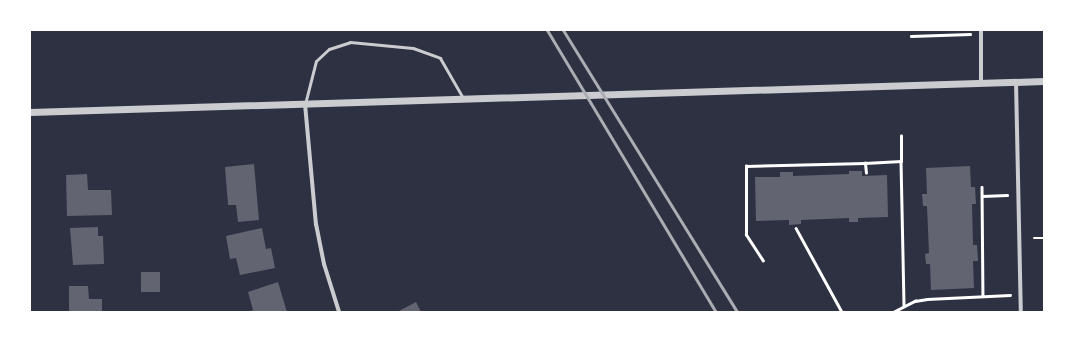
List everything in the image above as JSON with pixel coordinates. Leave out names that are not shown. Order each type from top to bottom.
[{"type":"street","points":[[981,32],[981,82]]},
{"type":"street","points":[[1016,81],[1021,312]]},
{"type":"street","points":[[30,112],[1044,81]]},
{"type":"street","points":[[306,104],[316,224],[324,264],[339,312]]},
{"type":"lane","points":[[306,104],[316,61],[329,49],[350,42],[413,48],[440,58],[463,99]]},
{"type":"path","points":[[911,36],[981,32]]},
{"type":"path","points":[[902,136],[901,161],[904,306]]},
{"type":"path","points":[[763,261],[746,235],[746,166],[901,161]]},
{"type":"path","points":[[865,162],[866,173]]},
{"type":"path","points":[[982,187],[984,296]]},
{"type":"path","points":[[982,196],[1008,195]]},
{"type":"path","points":[[796,228],[842,312]]},
{"type":"path","points":[[1034,238],[1044,238]]},
{"type":"path","points":[[893,312],[904,306],[927,299],[1010,295]]},
{"type":"building","points":[[254,164],[259,220],[238,222],[236,205],[228,205],[225,167]]},
{"type":"building","points":[[970,166],[971,187],[975,187],[976,204],[972,204],[973,245],[977,245],[978,261],[973,261],[974,288],[931,290],[930,264],[926,264],[925,254],[929,253],[927,206],[923,206],[922,194],[927,194],[926,168]]},
{"type":"building","points":[[849,171],[862,171],[862,176],[887,175],[888,217],[858,218],[858,222],[849,222],[849,218],[801,220],[801,224],[789,225],[789,220],[756,221],[755,177],[780,177],[780,172],[793,172],[793,176],[849,174]]},
{"type":"building","points":[[87,174],[88,190],[111,190],[112,215],[67,216],[66,175]]},
{"type":"building","points":[[98,227],[98,236],[103,236],[104,264],[73,265],[70,228]]},
{"type":"building","points":[[262,228],[266,249],[271,248],[275,268],[240,275],[236,258],[230,259],[226,236]]},
{"type":"building","points":[[141,272],[160,272],[160,292],[141,292]]},
{"type":"building","points":[[278,282],[287,312],[247,312],[253,310],[248,292]]},
{"type":"building","points":[[69,286],[88,286],[89,299],[102,299],[102,312],[69,312]]},
{"type":"building","points":[[416,302],[421,312],[397,312]]},
{"type":"railway","points":[[547,30],[716,312]]},
{"type":"railway","points":[[563,30],[737,312]]}]
